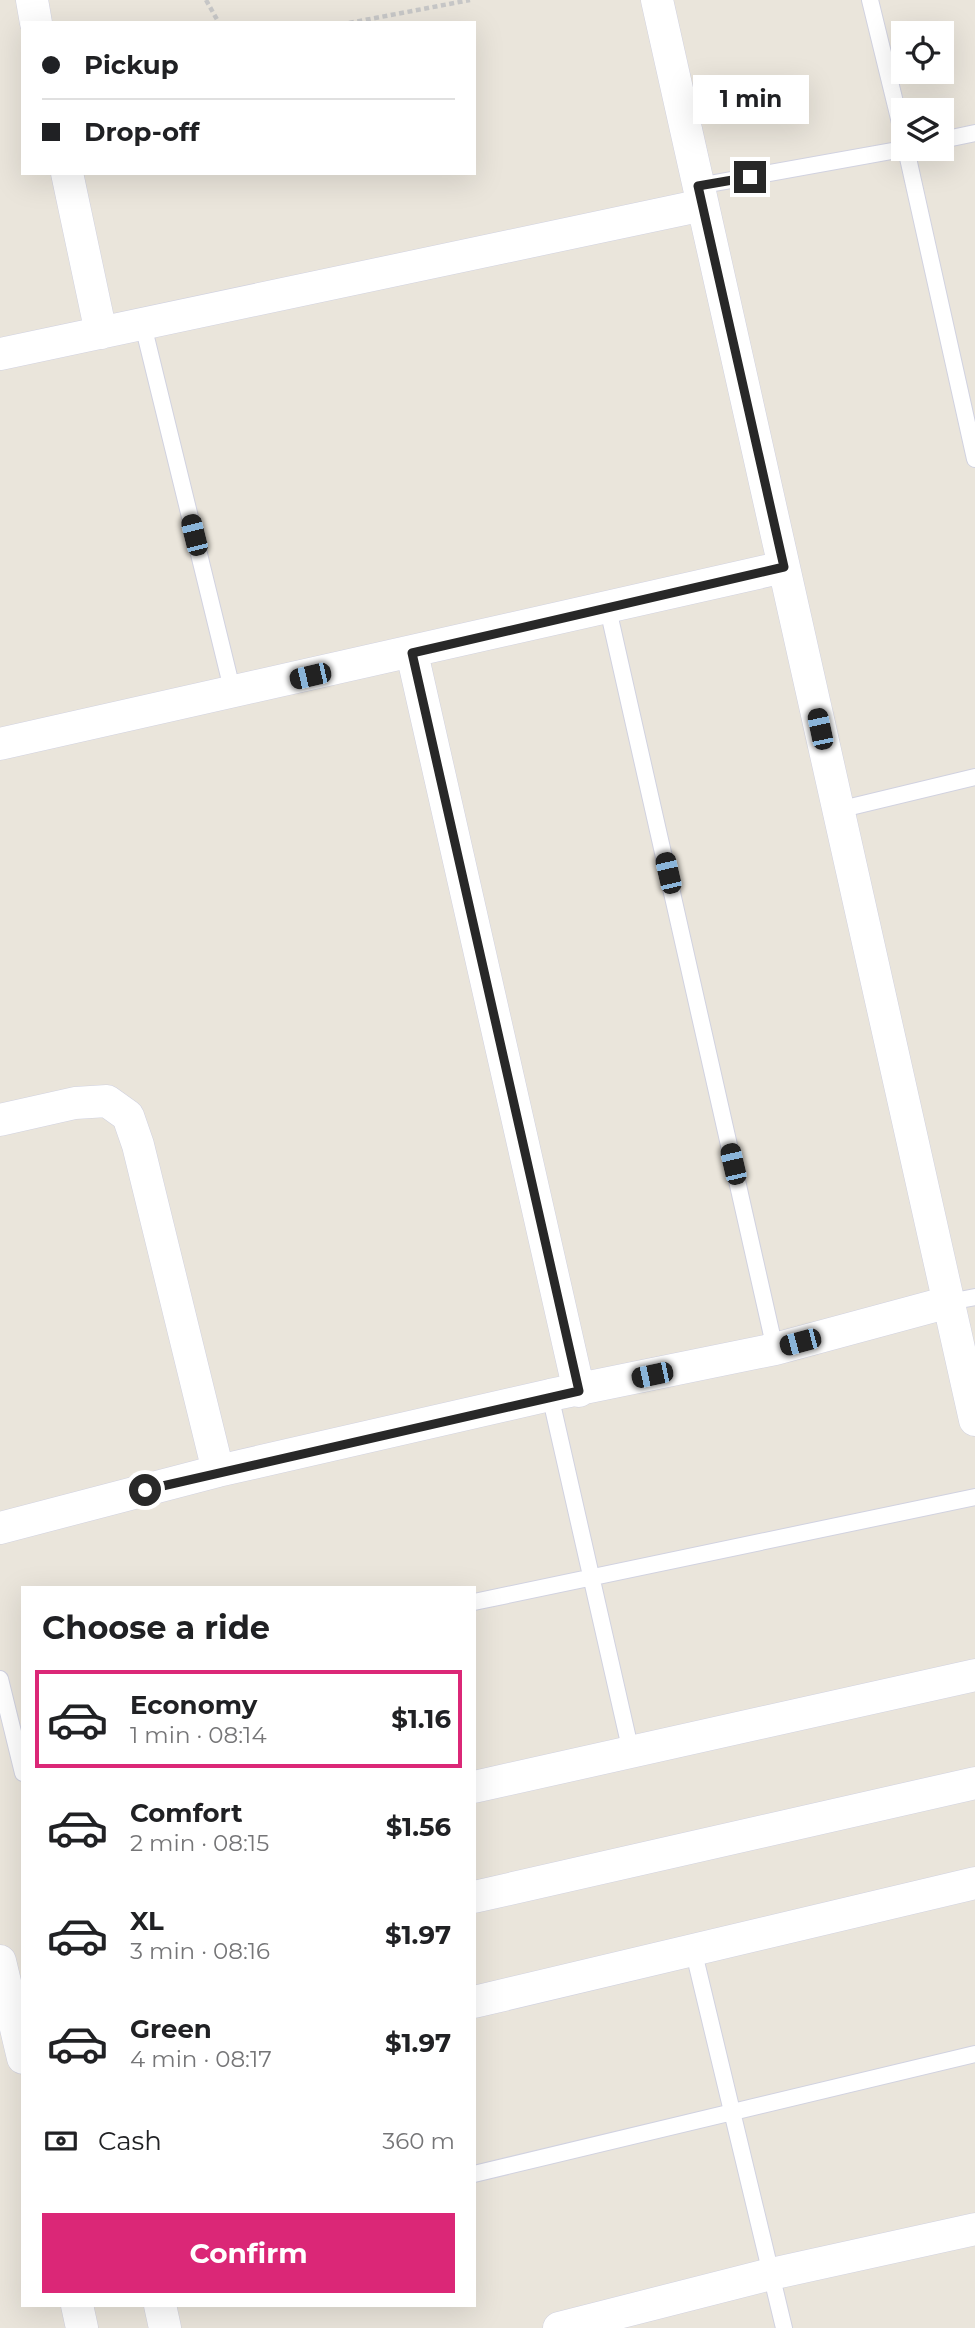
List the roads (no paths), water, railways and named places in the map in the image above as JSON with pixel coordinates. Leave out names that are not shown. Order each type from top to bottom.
[{"type":"street","points":[[32,0],[36,21]]},
{"type":"street","points":[[657,0],[838,810],[962,1300],[975,1420]]},
{"type":"street","points":[[68,175],[100,333]]},
{"type":"street","points":[[0,354],[143,324],[701,196]]},
{"type":"street","points":[[0,744],[608,609],[784,567]]},
{"type":"street","points":[[412,653],[564,1393]]},
{"type":"street","points":[[0,1120],[75,1103],[107,1101],[128,1116],[138,1145],[218,1471]]},
{"type":"street","points":[[0,1528],[218,1471],[564,1393],[775,1349],[962,1300]]},
{"type":"street","points":[[476,1787],[975,1675]]},
{"type":"street","points":[[476,1898],[975,1783]]},
{"type":"street","points":[[476,2002],[975,1883]]},
{"type":"street","points":[[0,1961],[17,2002],[21,2039]]},
{"type":"street","points":[[559,2328],[771,2274],[975,2229]]},
{"type":"street","points":[[77,2307],[82,2328]]},
{"type":"street","points":[[159,2307],[164,2328]]},
{"type":"lane","points":[[870,0],[894,98]]},
{"type":"lane","points":[[954,137],[975,133]]},
{"type":"lane","points":[[701,196],[891,152]]},
{"type":"lane","points":[[908,161],[975,459]]},
{"type":"lane","points":[[143,324],[233,693]]},
{"type":"lane","points":[[608,609],[775,1349]]},
{"type":"lane","points":[[838,810],[975,776]]},
{"type":"lane","points":[[564,1393],[590,1576],[631,1752]]},
{"type":"lane","points":[[476,1602],[975,1497]]},
{"type":"lane","points":[[0,1679],[21,1765]]},
{"type":"lane","points":[[6,1705],[21,1701]]},
{"type":"lane","points":[[693,1950],[784,2328]]},
{"type":"lane","points":[[476,2174],[975,2054]]}]
